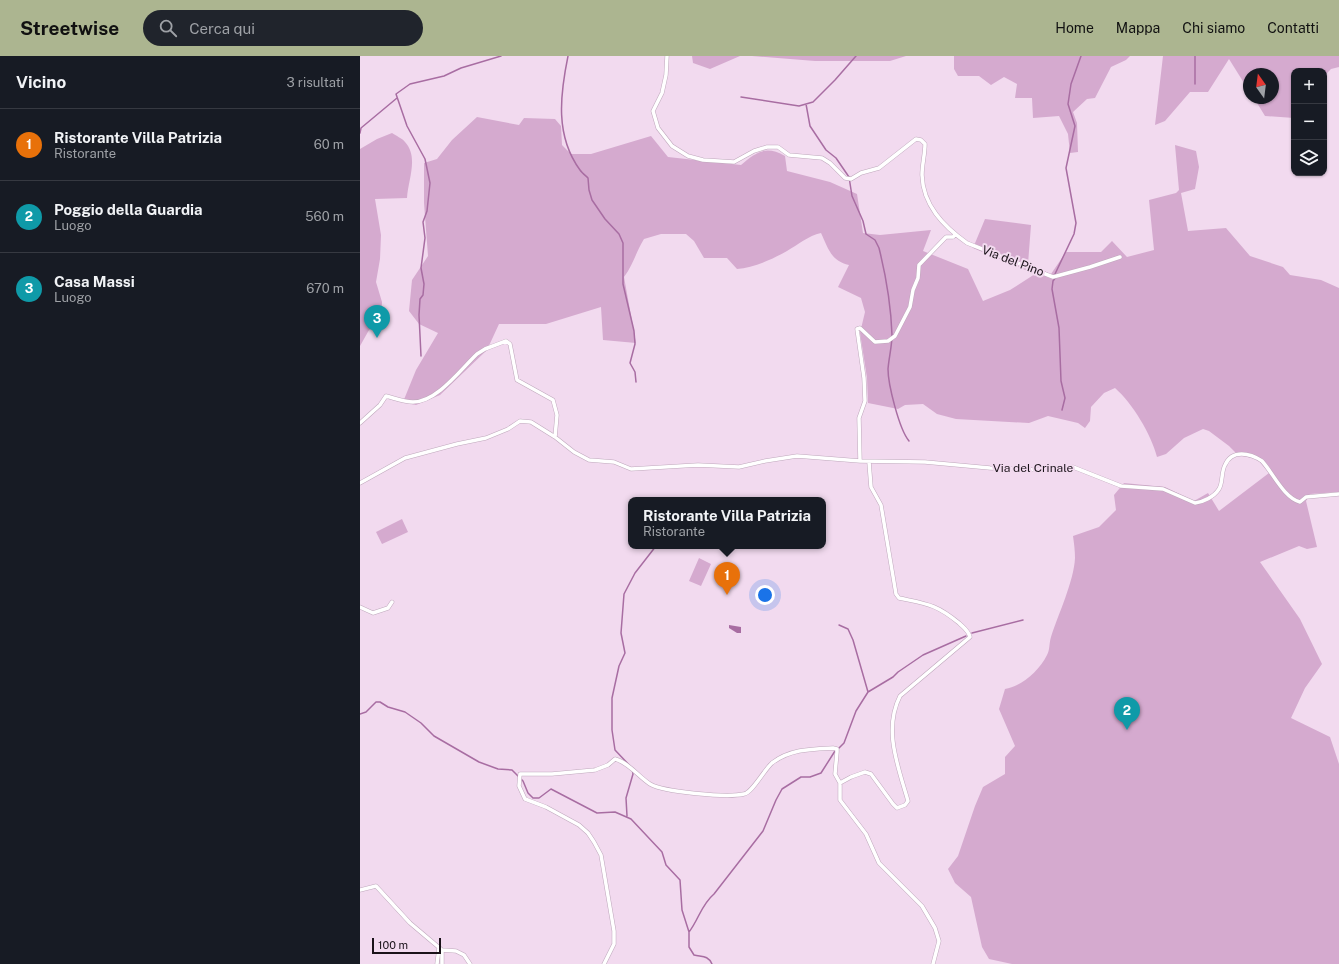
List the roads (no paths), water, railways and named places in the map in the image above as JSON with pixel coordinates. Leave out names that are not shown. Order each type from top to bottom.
[{"type":"street","name":"Via del Pino","points":[[667,56],[662,93],[653,111],[658,128],[672,146],[688,156],[703,160],[734,162],[754,151],[767,147],[778,147],[788,155],[822,158],[830,163],[845,178],[851,179],[861,173],[879,168],[916,139],[921,140],[925,144],[922,175],[925,196],[932,210],[955,234],[967,243],[1053,276],[1090,267],[1120,257]]},
{"type":"street","points":[[860,462],[859,418],[864,401],[864,378],[857,329],[860,328],[875,342],[888,341],[895,336],[910,307],[913,290],[918,278],[919,265],[946,236],[953,237],[955,234]]},
{"type":"street","points":[[360,423],[380,405],[386,396],[412,402],[422,401],[434,395],[477,354],[485,349],[506,341],[510,344],[512,349],[517,380],[553,400],[557,415],[555,437]]},
{"type":"street","name":"Via del Crinale","points":[[360,483],[405,458],[486,438],[508,429],[520,421],[531,422],[555,437],[574,452],[589,460],[614,462],[631,469],[698,465],[739,467],[797,456],[860,462],[925,462],[990,468],[1040,470],[1073,467],[1122,486],[1164,489],[1194,503],[1215,494],[1220,488],[1225,464],[1234,454],[1239,453],[1262,461],[1288,495],[1295,500],[1300,502],[1306,497],[1339,494]]},
{"type":"street","points":[[840,784],[850,777],[865,772],[871,774],[897,808],[905,805],[908,801],[891,740],[896,705],[900,696],[970,638],[968,631],[943,610],[932,605],[899,598],[896,594],[881,505],[871,487],[869,462]]},
{"type":"street","points":[[360,608],[373,613],[388,608],[392,602]]},
{"type":"street","points":[[604,964],[614,944],[614,931],[601,855],[588,833],[579,825],[546,807],[525,799],[518,786],[520,774],[552,774],[595,770],[608,765],[615,760],[627,766],[654,786],[696,793],[744,794],[751,790],[767,768],[778,760],[803,749],[833,748],[837,749],[838,752],[835,774],[840,784],[840,800],[866,834],[879,863],[922,906],[929,918],[939,941],[933,964]]},
{"type":"street","points":[[360,890],[376,886],[410,923],[441,949],[456,951],[464,955],[470,964]]},
{"type":"street","points":[[437,964],[441,949]]},
{"type":"street","points":[[441,949],[442,964]]},
{"type":"waterway","points":[[421,356],[419,315],[420,299],[423,295],[424,284],[421,268],[425,238],[423,222],[427,211],[430,183],[425,159],[407,126],[396,94],[410,84],[444,76],[461,68],[501,56]]},
{"type":"waterway","points":[[568,56],[563,85],[563,129],[566,143],[572,157],[581,171],[588,178],[592,200],[605,219],[619,234],[623,243],[623,284],[634,331],[635,344],[630,363],[635,372],[636,382]]},
{"type":"waterway","points":[[741,97],[799,106],[813,102],[856,56]]},
{"type":"waterway","points":[[1062,410],[1065,398],[1061,381],[1059,328],[1052,289],[1053,281],[1056,277],[1055,274],[1074,234],[1076,223],[1066,168],[1075,126],[1068,104],[1071,84],[1081,56]]},
{"type":"waterway","points":[[1195,56],[1195,84]]},
{"type":"waterway","points":[[360,133],[361,128],[397,98]]},
{"type":"waterway","points":[[806,104],[810,126],[826,150],[836,158],[849,177],[852,196],[863,221],[866,234],[875,240],[879,248],[891,313],[892,339],[888,376],[898,417],[909,441]]},
{"type":"waterway","points":[[627,816],[626,798],[633,774],[632,768],[615,750],[612,730],[612,698],[619,666],[625,653],[621,633],[624,594],[635,573],[654,549]]},
{"type":"waterway","points":[[972,633],[1023,620]]},
{"type":"waterway","points":[[839,625],[848,629],[853,640],[868,692]]},
{"type":"waterway","points":[[838,749],[844,743],[856,711],[868,692],[893,677],[923,655],[966,636]]},
{"type":"waterway","points":[[360,714],[366,712],[376,702],[380,702],[388,707],[405,712],[421,723],[434,736],[479,762],[498,769],[512,770],[523,781],[528,793],[533,798],[539,798],[551,789],[597,813],[615,812],[631,819],[662,852],[666,865],[680,880],[682,910],[689,932],[689,947],[694,955],[707,958],[712,964]]},
{"type":"waterway","points":[[689,932],[703,907],[763,831],[782,789],[801,777],[810,777],[821,773],[835,751]]},
{"type":"place","name":"Casa Massi","points":[[377,338]]},
{"type":"place","name":"Ristorante Villa Patrizia","points":[[727,595]]},
{"type":"place","name":"Poggio della Guardia","points":[[1127,730]]}]
